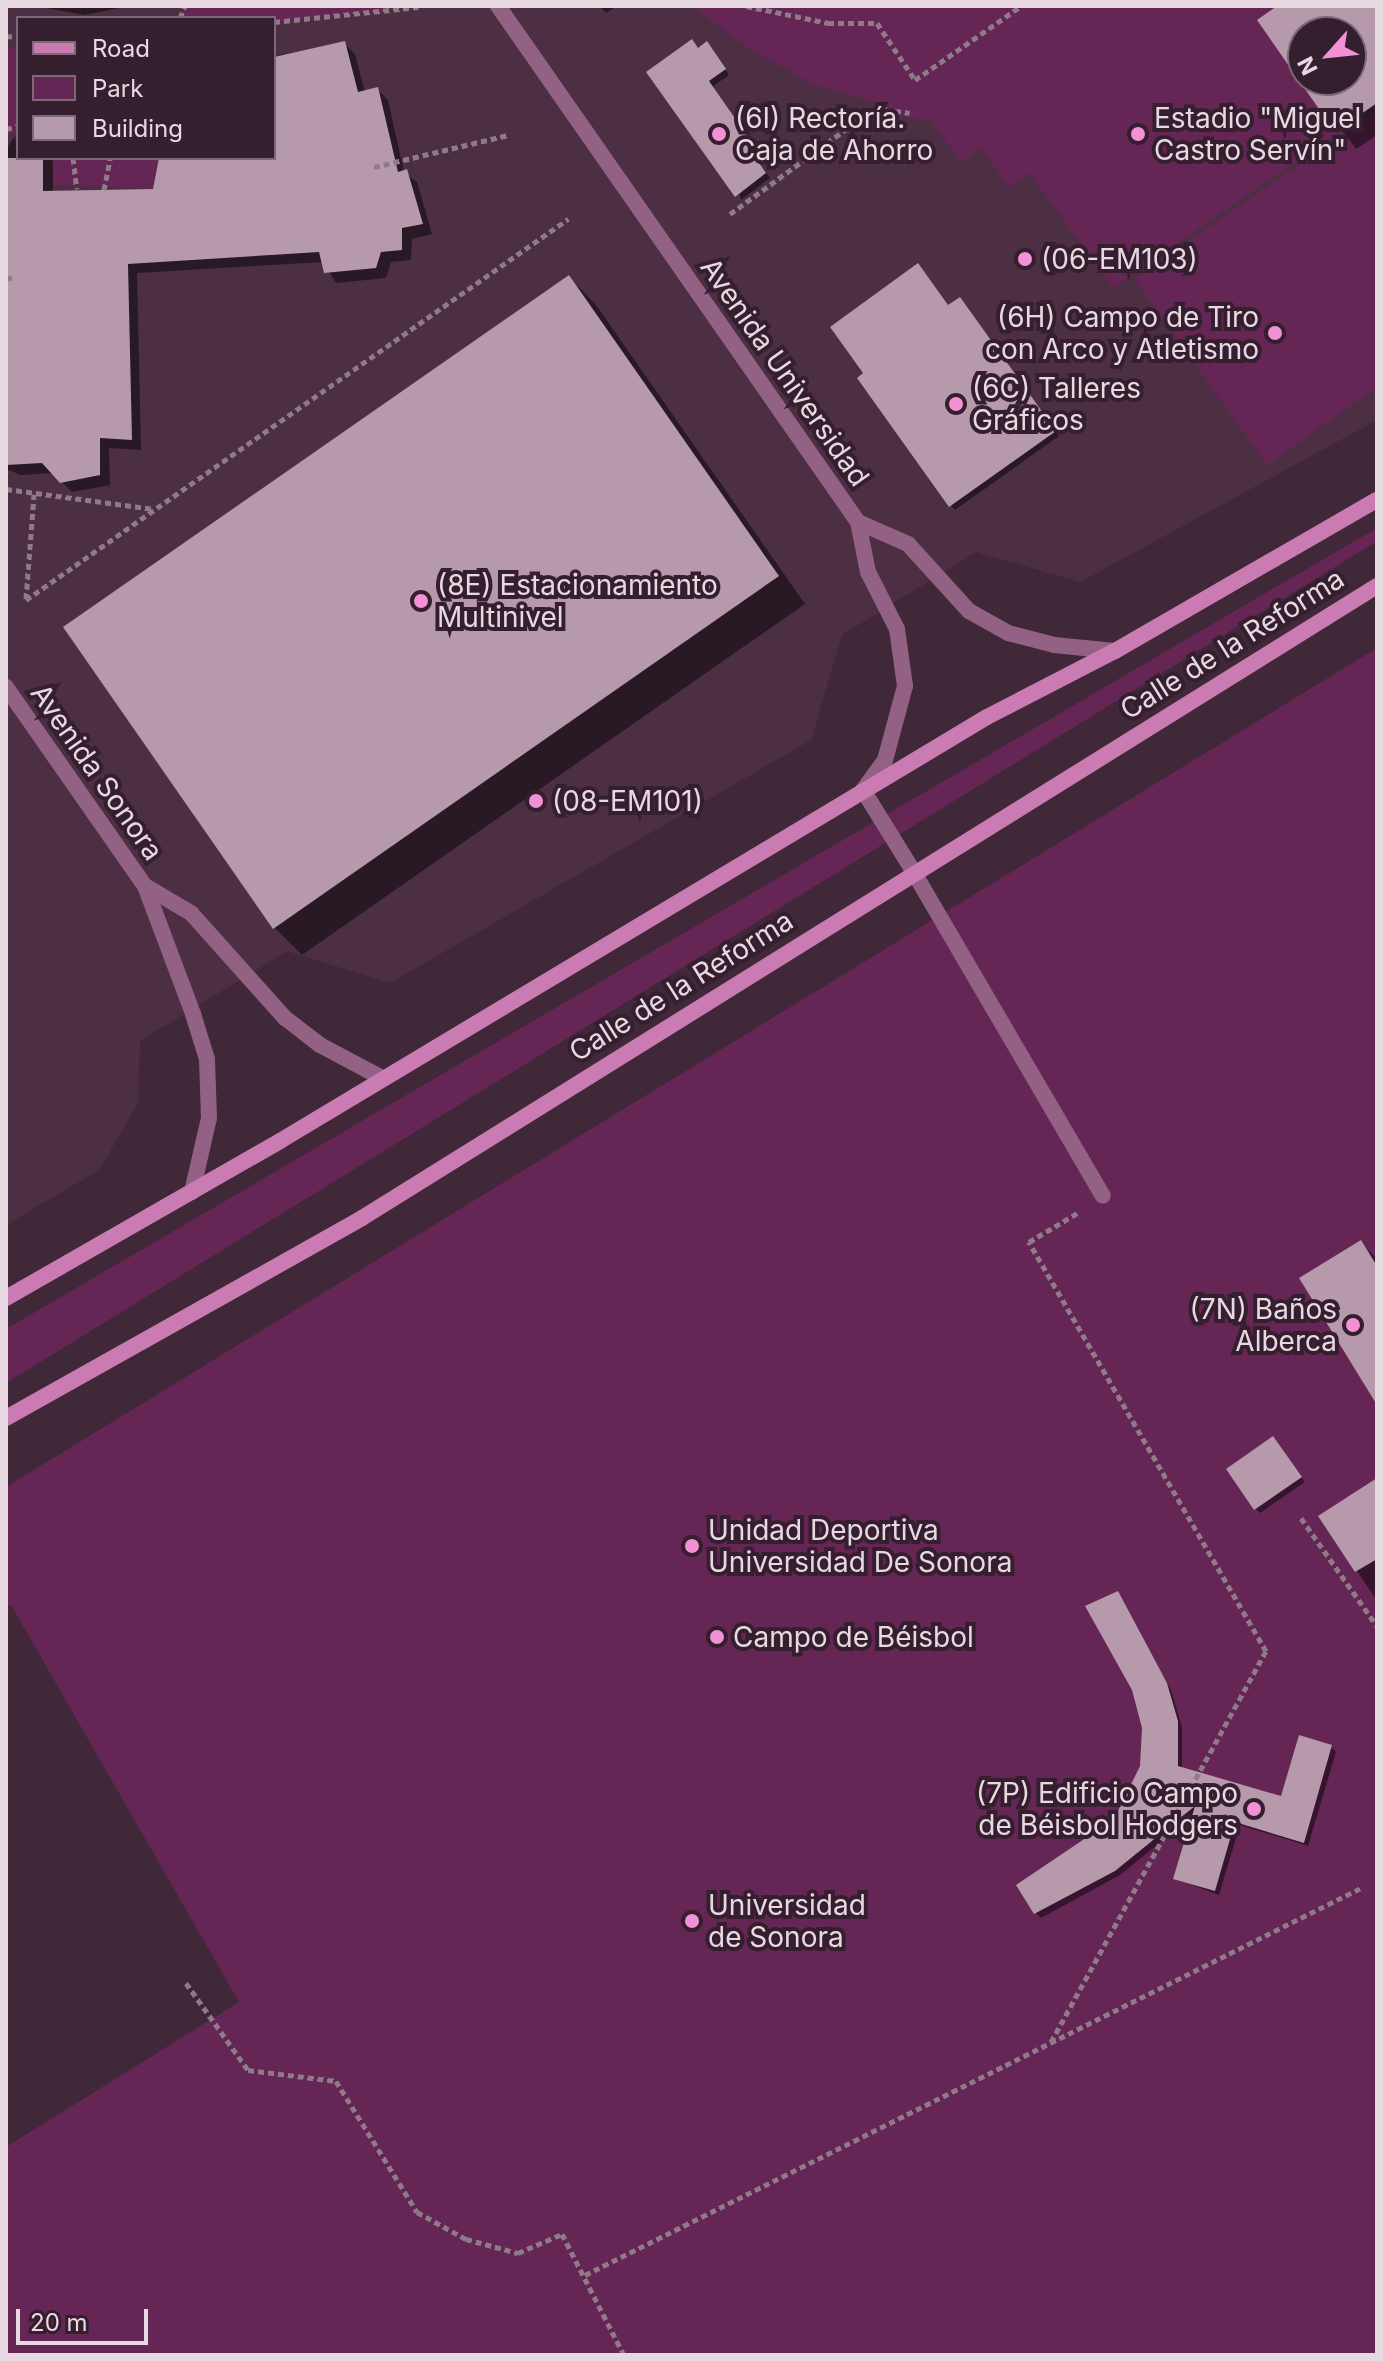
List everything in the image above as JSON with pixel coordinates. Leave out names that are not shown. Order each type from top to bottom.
[{"type":"main road","name":"Calle de la Reforma","points":[[6,1298],[192,1192],[863,790],[1115,651],[1377,500]]},
{"type":"main road","name":"Calle de la Reforma","points":[[6,1418],[362,1218],[913,871],[1377,586]]},
{"type":"street","name":"Avenida Universidad","points":[[498,6],[858,522],[908,544],[969,611],[1008,633],[1054,645],[1115,651]]},
{"type":"street","points":[[858,522],[868,572],[897,629],[905,686],[885,760],[863,790],[1103,1196]]},
{"type":"street","name":"Avenida Sonora","points":[[6,687],[145,886],[207,1059],[209,1118],[192,1192]]},
{"type":"street","name":"Avenida Sonora","points":[[145,886],[191,913],[285,1018],[320,1045],[382,1078]]},
{"type":"path","points":[[746,6],[828,23],[877,23],[915,80],[1021,6]]},
{"type":"path","points":[[276,22],[418,7]]},
{"type":"path","points":[[730,214],[875,108],[910,113]]},
{"type":"path","points":[[374,167],[508,135]]},
{"type":"path","points":[[73,160],[77,189]]},
{"type":"path","points":[[104,190],[110,160]]},
{"type":"path","points":[[34,493],[26,600],[568,219]]},
{"type":"path","points":[[6,279],[13,277]]},
{"type":"path","points":[[6,489],[155,510]]},
{"type":"path","points":[[1051,2042],[1266,1651],[1029,1242],[1103,1196]]},
{"type":"path","points":[[1301,1518],[1377,1626]]},
{"type":"path","points":[[585,2275],[1363,1887]]},
{"type":"path","points":[[186,1983],[248,2070],[336,2081],[417,2212],[466,2239],[518,2253],[562,2234],[624,2355]]},
{"type":"shaded area","points":[[6,6],[1377,6],[1377,420],[1080,582],[976,552],[842,635],[811,740],[390,983],[287,951],[140,1041],[138,1104],[99,1170],[6,1225]]},
{"type":"green space","points":[[185,6],[386,6],[389,11],[276,22],[276,16],[181,16]]},
{"type":"green space","name":"Estadio \"Miguel Castro Servín\"","points":[[692,6],[1377,6],[1377,105],[1113,288],[1030,173],[1009,187],[981,148],[961,162],[931,120],[878,115],[873,101],[815,85],[751,50]]},
{"type":"green space","points":[[6,48],[16,48],[16,130],[6,138]]},
{"type":"green space","name":"(6H) Campo de Tiro con Arco y Atletismo","points":[[1377,111],[1377,387],[1267,465],[1134,279]]},
{"type":"green space","points":[[51,160],[160,160],[163,189],[53,185]]},
{"type":"green space","points":[[1377,528],[1377,541],[6,1383],[6,1329]]},
{"type":"green space","name":"Unidad Deportiva Universidad De Sonora","points":[[1377,648],[1377,2355],[6,2355],[6,2147],[239,2002],[11,1605],[6,1607],[6,1487]]},
{"type":"building","points":[[1277,6],[1377,6],[1377,103],[1335,132],[1310,96],[1367,96],[1367,16],[1287,16],[1287,63],[1257,20]]},
{"type":"building","name":"(6I) Rectoría. Caja de Ahorro","points":[[692,39],[698,48],[707,41],[726,69],[709,81],[760,154],[755,157],[766,173],[735,197],[646,72]]},
{"type":"building","points":[[345,41],[358,92],[378,87],[398,172],[407,169],[423,224],[402,228],[402,250],[381,252],[376,268],[324,273],[319,252],[128,264],[132,440],[100,438],[100,475],[60,483],[42,463],[6,465],[6,158],[43,160],[43,191],[153,189],[159,160],[276,160],[276,57]]},
{"type":"building","name":"(6C) Talleres Gráficos","points":[[918,263],[948,305],[960,297],[1056,431],[949,507],[857,378],[863,373],[830,327]]},
{"type":"building","name":"(8E) Estacionamiento Multinivel","points":[[569,275],[779,576],[273,929],[63,627]]},
{"type":"building","name":"(7N) Baños Alberca","points":[[1361,1240],[1377,1266],[1377,1405],[1299,1278]]},
{"type":"building","points":[[1273,1436],[1302,1477],[1254,1510],[1226,1469]]},
{"type":"building","points":[[1377,1478],[1377,1559],[1355,1572],[1318,1516]]},
{"type":"building","points":[[1118,1591],[1167,1683],[1178,1721],[1178,1766],[1281,1796],[1299,1735],[1332,1745],[1304,1843],[1235,1822],[1215,1891],[1173,1879],[1195,1806],[1115,1871],[1034,1914],[1016,1885],[1114,1819],[1140,1766],[1142,1728],[1132,1690],[1085,1606]]},
{"type":"place","name":"(6I) Rectoría. Caja de Ahorro","points":[[719,134]]},
{"type":"place","name":"Estadio \"Miguel Castro Servín\"","points":[[1138,134]]},
{"type":"place","name":"(06-EM103)","points":[[1025,259]]},
{"type":"place","name":"(6H) Campo de Tiro con Arco y Atletismo","points":[[1275,333]]},
{"type":"place","name":"(6C) Talleres Gráficos","points":[[956,404]]},
{"type":"place","name":"(8E) Estacionamiento Multinivel","points":[[421,601]]},
{"type":"place","name":"(08-EM101)","points":[[536,801]]},
{"type":"place","name":"(7N) Baños Alberca","points":[[1353,1325]]},
{"type":"place","name":"Unidad Deportiva Universidad De Sonora","points":[[692,1546]]},
{"type":"place","name":"Campo de Béisbol","points":[[717,1637]]},
{"type":"place","name":"(7P) Edificio Campo de Béisbol Hodgers","points":[[1254,1809]]},
{"type":"place","name":"Universidad de Sonora","points":[[692,1921]]}]
